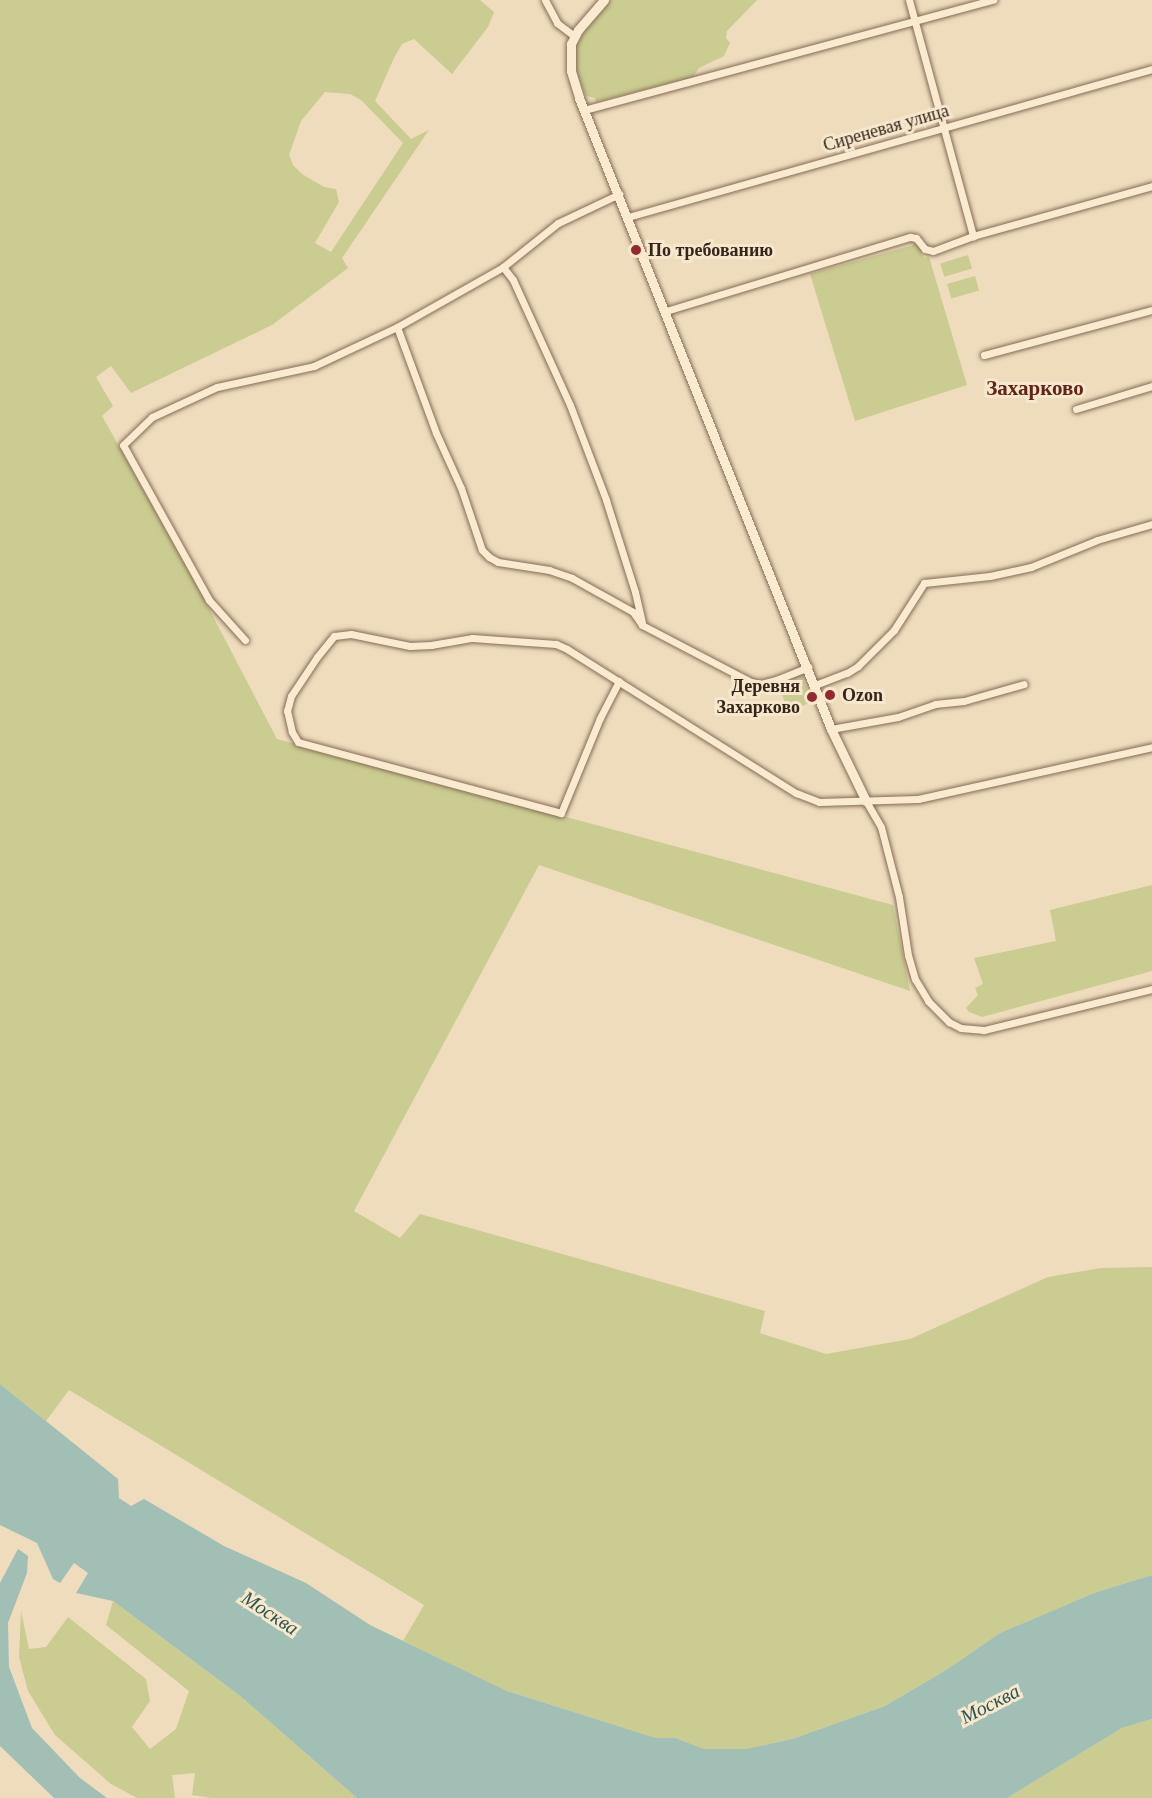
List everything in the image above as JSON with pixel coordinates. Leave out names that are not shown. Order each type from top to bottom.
[{"type":"street","points":[[545,0],[557,23],[574,36]]},
{"type":"street","points":[[604,0],[574,36],[569,62],[584,110],[831,729],[881,827],[899,897],[908,956],[915,979],[928,1001],[949,1022],[961,1028],[984,1030],[1152,989]]},
{"type":"street","points":[[909,0],[945,127],[972,236]]},
{"type":"street","points":[[584,110],[993,0]]},
{"type":"street","name":"Сиреневая улица","points":[[628,217],[1152,69]]},
{"type":"street","points":[[666,311],[910,237],[916,238],[925,249],[933,251],[972,236],[1152,186]]},
{"type":"street","points":[[245,640],[208,600],[123,445],[152,417],[217,387],[314,366],[397,327],[503,267],[558,224],[619,194]]},
{"type":"street","points":[[503,267],[513,280],[570,405],[606,500],[636,592],[642,624]]},
{"type":"street","points":[[984,355],[1152,310]]},
{"type":"street","points":[[397,327],[436,433],[461,488],[482,550],[498,561],[549,570],[572,578],[633,612],[642,624],[751,682],[760,684],[776,680],[808,667]]},
{"type":"street","points":[[1076,409],[1152,386]]},
{"type":"street","points":[[815,685],[847,673],[858,666],[894,630],[924,583],[990,576],[1031,567],[1097,540],[1152,524]]},
{"type":"street","points":[[619,681],[600,718],[561,813],[298,742],[292,732],[287,711],[287,703],[317,657],[334,636],[340,634],[410,645],[431,645],[472,638],[556,644],[619,681],[809,800],[830,804],[929,797],[1152,747]]},
{"type":"street","points":[[831,729],[898,717],[935,704],[964,701],[1024,684]]},
{"type":"green space","points":[[0,0],[480,0],[494,12],[488,27],[452,74],[414,39],[402,44],[394,58],[375,101],[411,139],[429,130],[342,258],[348,268],[272,325],[131,393],[111,366],[96,377],[113,406],[102,416],[193,578],[277,739],[893,905],[910,991],[539,865],[354,1211],[400,1238],[420,1214],[765,1311],[760,1333],[826,1354],[910,1339],[1048,1277],[1101,1268],[1152,1267],[1152,1575],[1094,1593],[1000,1633],[946,1670],[885,1706],[792,1739],[745,1749],[704,1749],[676,1738],[656,1738],[507,1691],[403,1641],[424,1605],[69,1390],[46,1421],[0,1384]],"holes":[[[325,92],[350,94],[361,100],[403,143],[331,252],[315,243],[339,202],[336,189],[324,187],[302,174],[293,165],[289,155],[301,121]]]},
{"type":"green space","points":[[611,0],[757,0],[727,31],[726,38],[730,43],[724,56],[699,68],[693,77],[596,102],[595,98],[586,96],[578,76],[574,57],[575,46],[593,19]]},
{"type":"green space","points":[[917,244],[924,258],[929,257],[967,385],[855,421],[810,274]]},
{"type":"green space","points":[[968,255],[972,268],[944,277],[940,263]]},
{"type":"green space","points":[[975,276],[979,290],[951,298],[947,284]]},
{"type":"green space","points":[[801,674],[812,702],[792,710],[785,703],[778,682]]},
{"type":"green space","points":[[1152,885],[1152,971],[982,1017],[969,1012],[966,1008],[978,995],[975,988],[983,984],[974,958],[1056,941],[1050,910]]},
{"type":"green space","points":[[113,1601],[239,1695],[357,1798],[211,1798],[192,1795],[195,1773],[172,1775],[175,1798],[137,1798],[111,1784],[55,1735],[28,1691],[19,1657],[21,1611],[29,1649],[46,1647],[68,1617],[146,1679],[150,1701],[132,1727],[150,1749],[176,1729],[189,1691],[106,1625]]},
{"type":"green space","points":[[1152,1719],[1152,1798],[1007,1798],[1122,1728]]},
{"type":"water","name":"Москва","points":[[0,1384],[118,1479],[119,1498],[131,1506],[144,1499],[224,1546],[306,1583],[370,1625],[507,1691],[656,1738],[676,1738],[704,1749],[745,1749],[792,1739],[885,1706],[946,1670],[1000,1633],[1094,1593],[1152,1575],[1152,1719],[1122,1728],[1007,1798],[357,1798],[239,1695],[113,1601],[76,1593],[88,1573],[74,1563],[60,1583],[53,1579],[37,1543],[0,1525]]},
{"type":"water","points":[[18,1549],[28,1556],[27,1573],[8,1623],[9,1667],[32,1728],[80,1778],[107,1798],[54,1798],[0,1746],[0,1583]]},
{"type":"place","name":"По требованию","points":[[636,250]]},
{"type":"place","name":"Ozon","points":[[830,695]]},
{"type":"place","name":"Деревня Захарково","points":[[812,697]]},
{"type":"district","name":"Захарково","points":[[1035,388]]}]
